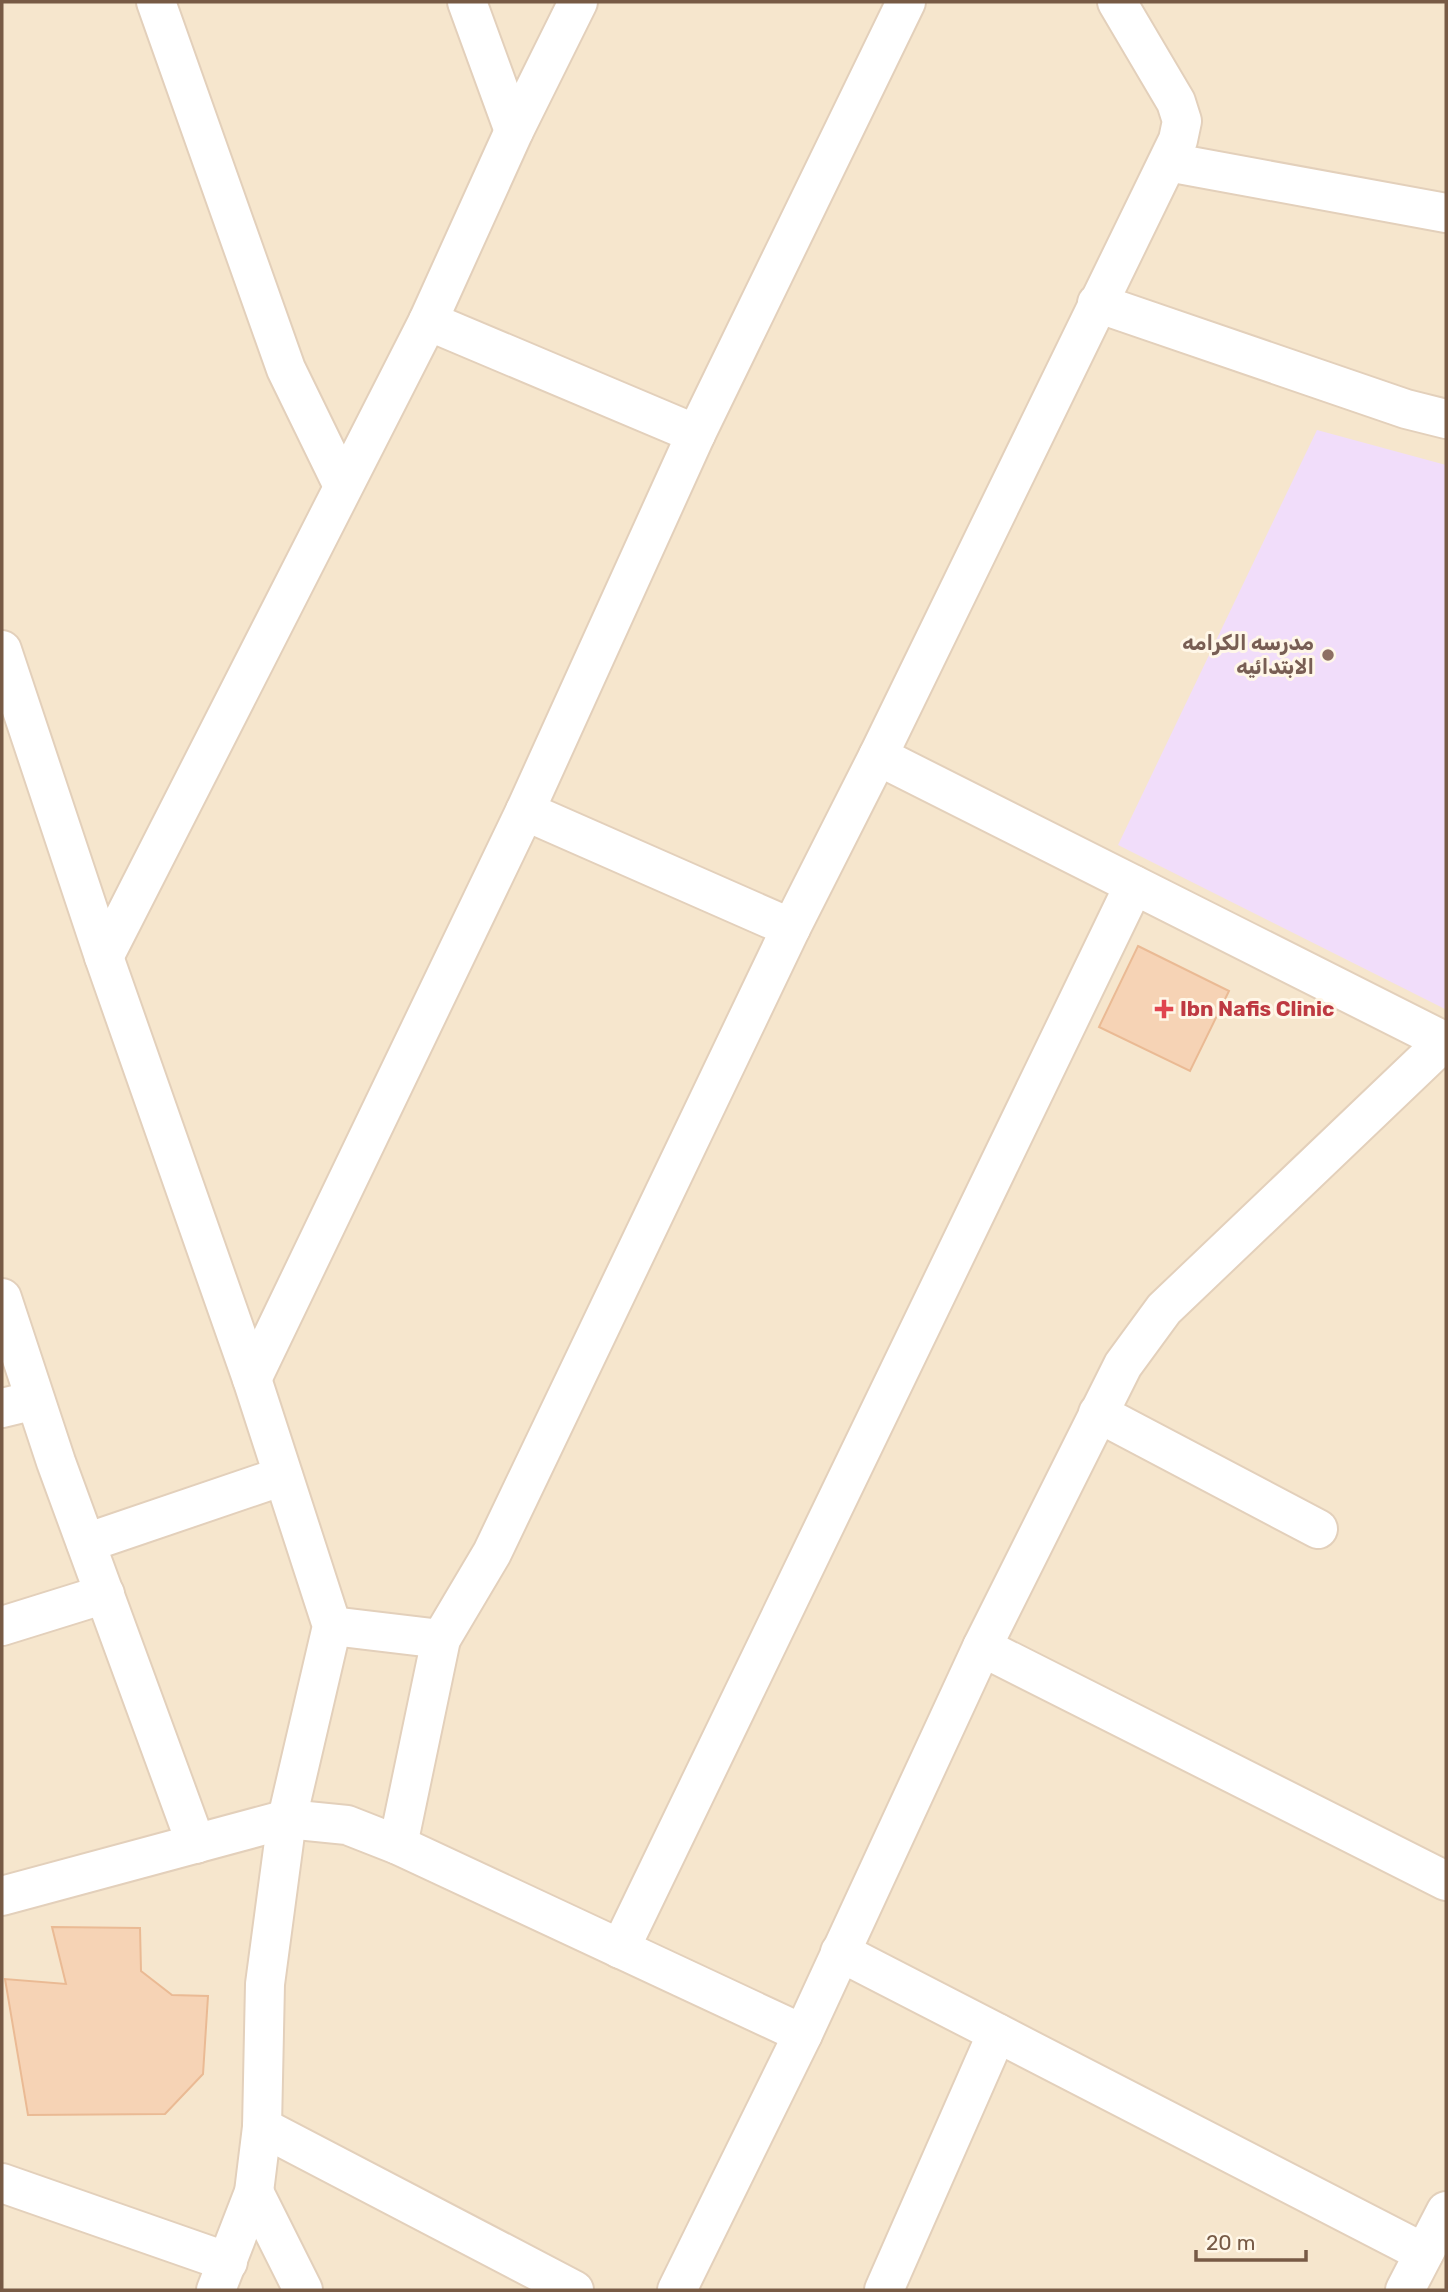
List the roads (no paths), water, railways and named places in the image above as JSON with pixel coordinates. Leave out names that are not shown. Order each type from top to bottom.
[{"type":"street","points":[[156,2],[286,369],[343,486]]},
{"type":"street","points":[[467,2],[514,131]]},
{"type":"street","points":[[104,957],[428,321],[514,131],[578,2]]},
{"type":"street","points":[[252,1379],[524,811],[696,434],[906,2]]},
{"type":"street","points":[[398,1845],[441,1639],[492,1553],[792,928],[1168,162],[1182,121],[1167,84],[1117,2]]},
{"type":"street","points":[[1168,162],[1446,213]]},
{"type":"street","points":[[1097,303],[1381,400],[1446,419]]},
{"type":"street","points":[[428,321],[696,434]]},
{"type":"street","points":[[2,650],[104,957],[252,1379],[332,1626],[288,1819],[265,1984],[262,2127],[254,2192],[222,2276],[2,2183]]},
{"type":"street","points":[[677,2290],[803,2034],[982,1647],[1123,1365],[1164,1309],[1446,1041],[878,756]]},
{"type":"street","points":[[524,811],[792,928]]},
{"type":"street","points":[[620,1949],[1134,885]]},
{"type":"street","points":[[2,1298],[18,1404],[86,1543],[196,1844]]},
{"type":"street","points":[[1098,1413],[1318,1529]]},
{"type":"street","points":[[86,1543],[283,1476]]},
{"type":"street","points":[[2,1626],[105,1594]]},
{"type":"street","points":[[332,1626],[441,1639]]},
{"type":"street","points":[[982,1647],[1446,1881]]},
{"type":"street","points":[[2,1896],[288,1819],[347,1825],[398,1845],[803,2034]]},
{"type":"street","points":[[840,1952],[1424,2253]]},
{"type":"street","points":[[884,2290],[998,2033]]},
{"type":"street","points":[[262,2127],[574,2290]]},
{"type":"street","points":[[254,2192],[303,2290]]},
{"type":"street","points":[[1405,2290],[1446,2211]]},
{"type":"place","name":"مدرسه الكرامه الابتدائيه","points":[[1328,655]]},
{"type":"place","name":"Ibn Nafis Clinic","points":[[1164,1009]]}]
